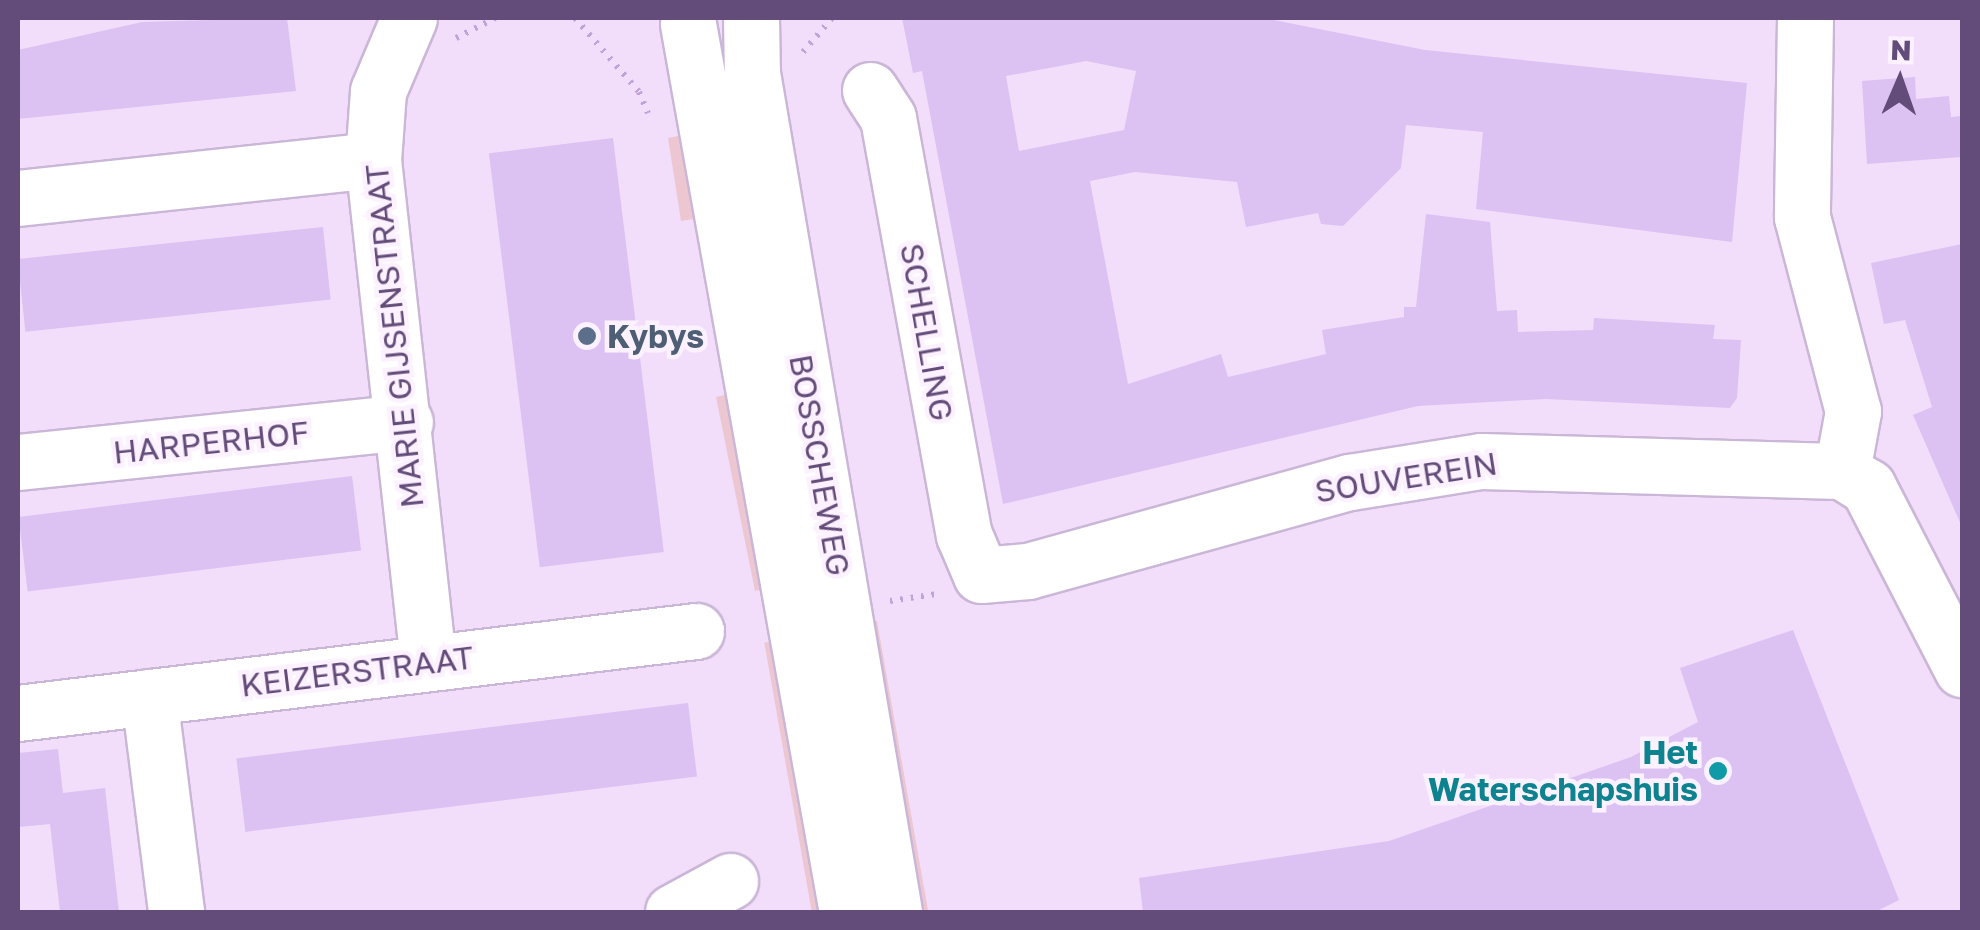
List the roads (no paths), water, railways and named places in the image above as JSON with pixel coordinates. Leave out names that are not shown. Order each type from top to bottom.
[{"type":"street","name":"MARIE GIJSENSTRAAT","points":[[409,18],[378,90],[373,160],[405,422],[428,661]]},
{"type":"street","points":[[679,21],[751,18]]},
{"type":"street","name":"BOSSCHEWEG","points":[[751,18],[752,72],[894,912]]},
{"type":"street","points":[[1806,18],[1802,218],[1853,411],[1842,471],[1868,487],[1962,669]]},
{"type":"street","name":"BOSSCHEWEG","points":[[679,21],[847,912]]},
{"type":"street","name":"SCHELLING","points":[[870,90],[888,118],[964,535],[981,575]]},
{"type":"street","points":[[18,198],[373,160]]},
{"type":"street","name":"HARPERHOF","points":[[18,462],[405,422]]},
{"type":"street","name":"SOUVEREIN","points":[[981,575],[1028,572],[1250,505],[1454,464],[1842,471]]},
{"type":"street","name":"KEIZERSTRAAT","points":[[18,713],[696,632]]},
{"type":"street","points":[[149,698],[176,912]]},
{"type":"street","points":[[672,912],[730,881]]},
{"type":"place","name":"Kybys","points":[[587,336]]},
{"type":"place","name":"Het Waterschapshuis","points":[[1718,771]]}]
